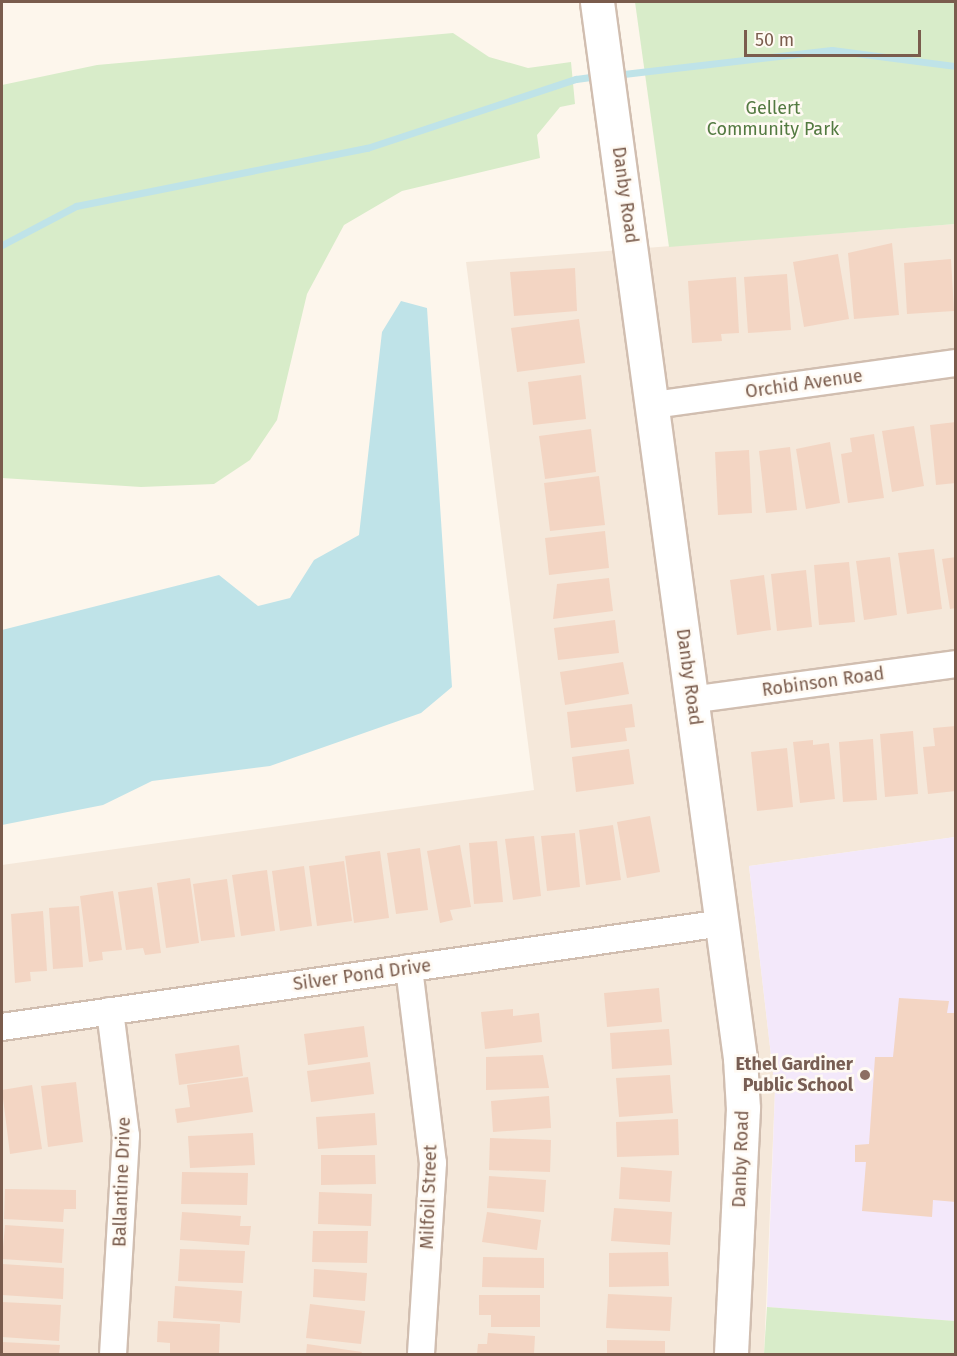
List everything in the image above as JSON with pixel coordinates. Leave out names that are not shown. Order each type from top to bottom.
[{"type":"street","name":"Danby Road","points":[[598,8],[723,923],[743,1108],[731,1354]]},
{"type":"street","name":"Orchid Avenue","points":[[653,405],[956,363]]},
{"type":"street","name":"Robinson Road","points":[[691,700],[956,664]]},
{"type":"street","name":"Silver Pond Drive","points":[[2,1027],[723,923]]},
{"type":"street","name":"Milfoil Street","points":[[409,968],[433,1163],[421,1354]]},
{"type":"street","name":"Ballantine Drive","points":[[110,1011],[126,1136],[113,1354]]},
{"type":"shaded area","points":[[955,224],[955,837],[749,866],[775,1090],[764,1354],[2,1354],[2,865],[534,790],[466,262]]},
{"type":"shaded area","name":"Ethel Gardiner Public School","points":[[955,837],[955,1321],[767,1307],[775,1090],[749,866]]},
{"type":"green space","name":"Gellert Community Park","points":[[635,2],[955,2],[955,224],[669,247]]},
{"type":"green space","points":[[453,33],[489,57],[528,68],[571,62],[575,104],[560,107],[537,135],[540,158],[402,191],[344,225],[307,294],[277,420],[250,460],[214,484],[141,487],[2,478],[2,85],[97,65]]},
{"type":"green space","points":[[767,1307],[955,1321],[955,1354],[764,1354]]},
{"type":"water","points":[[401,301],[427,308],[452,687],[421,713],[270,766],[152,781],[103,805],[2,825],[2,630],[219,575],[258,606],[290,598],[314,560],[359,535],[382,332]]},
{"type":"building","points":[[892,243],[899,315],[854,319],[848,253]]},
{"type":"building","points":[[838,254],[849,319],[804,327],[793,262]]},
{"type":"building","points":[[951,259],[954,311],[907,314],[904,263]]},
{"type":"building","points":[[575,268],[577,311],[514,316],[510,272]]},
{"type":"building","points":[[787,274],[791,330],[748,333],[744,277]]},
{"type":"building","points":[[736,277],[739,333],[721,334],[722,341],[692,343],[688,281]]},
{"type":"building","points":[[579,319],[585,363],[517,372],[511,328]]},
{"type":"building","points":[[581,375],[586,419],[533,425],[528,382]]},
{"type":"building","points":[[956,422],[956,483],[936,485],[930,425]]},
{"type":"building","points":[[914,426],[924,486],[892,492],[882,431]]},
{"type":"building","points":[[591,429],[596,472],[545,479],[539,436]]},
{"type":"building","points":[[874,434],[884,498],[848,503],[841,454],[852,452],[850,438]]},
{"type":"building","points":[[830,442],[840,503],[806,509],[796,449]]},
{"type":"building","points":[[790,447],[797,510],[766,513],[759,451]]},
{"type":"building","points":[[749,450],[752,513],[718,515],[715,452]]},
{"type":"building","points":[[599,476],[605,525],[550,531],[544,483]]},
{"type":"building","points":[[605,531],[609,568],[549,575],[545,538]]},
{"type":"building","points":[[934,549],[942,609],[907,614],[898,553]]},
{"type":"building","points":[[890,557],[897,615],[864,620],[856,561]]},
{"type":"building","points":[[956,557],[956,608],[950,609],[942,559]]},
{"type":"building","points":[[849,562],[855,622],[819,625],[814,565]]},
{"type":"building","points":[[806,570],[812,627],[777,631],[771,574]]},
{"type":"building","points":[[764,575],[771,630],[737,635],[730,580]]},
{"type":"building","points":[[609,578],[613,611],[553,619],[557,584]]},
{"type":"building","points":[[615,620],[619,653],[558,660],[554,628]]},
{"type":"building","points":[[623,662],[629,694],[565,705],[560,672]]},
{"type":"building","points":[[632,704],[635,727],[625,728],[627,741],[571,748],[567,712]]},
{"type":"building","points":[[956,726],[956,791],[928,794],[923,747],[935,746],[933,728]]},
{"type":"building","points":[[913,731],[918,794],[885,797],[880,734]]},
{"type":"building","points":[[873,739],[877,800],[843,802],[839,742]]},
{"type":"building","points":[[813,740],[813,745],[829,743],[835,799],[800,803],[793,742]]},
{"type":"building","points":[[787,748],[793,807],[757,811],[751,752]]},
{"type":"building","points":[[629,749],[634,784],[576,792],[572,757]]},
{"type":"building","points":[[650,816],[660,872],[627,878],[617,822]]},
{"type":"building","points":[[613,825],[621,880],[586,885],[579,830]]},
{"type":"building","points":[[575,833],[580,887],[547,891],[541,836]]},
{"type":"building","points":[[534,836],[541,896],[513,900],[505,839]]},
{"type":"building","points":[[497,841],[503,902],[474,904],[469,843]]},
{"type":"building","points":[[460,845],[471,907],[450,910],[453,920],[440,923],[427,851]]},
{"type":"building","points":[[420,848],[428,910],[396,914],[387,853]]},
{"type":"building","points":[[380,851],[389,918],[354,923],[345,856]]},
{"type":"building","points":[[344,861],[352,921],[317,926],[309,866]]},
{"type":"building","points":[[304,866],[312,926],[280,931],[272,871]]},
{"type":"building","points":[[267,870],[275,931],[241,936],[232,875]]},
{"type":"building","points":[[190,878],[199,943],[166,948],[157,883]]},
{"type":"building","points":[[227,879],[235,937],[201,941],[193,884]]},
{"type":"building","points":[[152,887],[161,953],[145,955],[143,948],[126,950],[118,892]]},
{"type":"building","points":[[113,891],[122,950],[102,952],[103,960],[89,962],[80,896]]},
{"type":"building","points":[[79,906],[83,967],[53,969],[49,908]]},
{"type":"building","points":[[43,911],[47,971],[30,972],[31,981],[15,983],[11,914]]},
{"type":"building","points":[[659,988],[662,1022],[607,1027],[604,993]]},
{"type":"building","points":[[899,998],[949,1001],[947,1013],[956,1013],[956,1202],[933,1200],[932,1217],[862,1211],[866,1162],[855,1162],[855,1145],[869,1144],[875,1057],[893,1057]]},
{"type":"building","points":[[513,1009],[513,1016],[539,1013],[542,1042],[485,1049],[481,1012]]},
{"type":"building","points":[[364,1026],[368,1057],[308,1065],[304,1034]]},
{"type":"building","points":[[669,1029],[672,1065],[612,1069],[610,1033]]},
{"type":"building","points":[[239,1045],[243,1076],[179,1085],[175,1054]]},
{"type":"building","points":[[543,1055],[549,1088],[486,1090],[486,1057]]},
{"type":"building","points":[[370,1062],[374,1094],[311,1102],[307,1071]]},
{"type":"building","points":[[670,1075],[673,1113],[619,1117],[616,1078]]},
{"type":"building","points":[[248,1077],[253,1112],[177,1123],[175,1109],[190,1107],[187,1085]]},
{"type":"building","points":[[76,1082],[83,1142],[48,1147],[41,1086]]},
{"type":"building","points":[[32,1085],[42,1149],[10,1154],[2,1090]]},
{"type":"building","points":[[549,1096],[551,1128],[493,1132],[491,1101]]},
{"type":"building","points":[[375,1113],[377,1145],[318,1149],[316,1117]]},
{"type":"building","points":[[678,1119],[679,1155],[617,1157],[616,1122]]},
{"type":"building","points":[[253,1133],[255,1165],[190,1168],[188,1136]]},
{"type":"building","points":[[490,1138],[551,1140],[550,1172],[489,1170]]},
{"type":"building","points":[[321,1155],[375,1155],[376,1184],[321,1185]]},
{"type":"building","points":[[621,1167],[672,1171],[670,1202],[619,1199]]},
{"type":"building","points":[[182,1172],[248,1173],[247,1205],[181,1204]]},
{"type":"building","points":[[489,1176],[546,1180],[544,1212],[487,1208]]},
{"type":"building","points":[[5,1189],[76,1190],[76,1209],[64,1209],[63,1222],[4,1219]]},
{"type":"building","points":[[319,1192],[372,1194],[371,1226],[318,1224]]},
{"type":"building","points":[[614,1208],[672,1212],[670,1245],[611,1241]]},
{"type":"building","points":[[182,1212],[241,1216],[240,1226],[251,1226],[249,1245],[180,1240]]},
{"type":"building","points":[[487,1212],[541,1220],[537,1250],[482,1242]]},
{"type":"building","points":[[5,1225],[64,1229],[62,1263],[2,1259]]},
{"type":"building","points":[[313,1231],[368,1231],[367,1263],[312,1262]]},
{"type":"building","points":[[180,1249],[245,1251],[243,1283],[178,1281]]},
{"type":"building","points":[[668,1252],[669,1286],[609,1287],[609,1253]]},
{"type":"building","points":[[483,1257],[544,1258],[544,1288],[482,1287]]},
{"type":"building","points":[[2,1264],[64,1268],[63,1299],[2,1295]]},
{"type":"building","points":[[314,1269],[367,1273],[365,1301],[313,1297]]},
{"type":"building","points":[[175,1286],[242,1291],[240,1323],[173,1318]]},
{"type":"building","points":[[608,1294],[672,1297],[670,1331],[606,1328]]},
{"type":"building","points":[[479,1295],[540,1295],[540,1327],[491,1327],[491,1315],[479,1315]]},
{"type":"building","points":[[2,1302],[61,1305],[59,1341],[2,1337]]},
{"type":"building","points":[[310,1304],[365,1311],[361,1344],[306,1338]]},
{"type":"building","points":[[158,1321],[220,1324],[219,1354],[170,1354],[170,1343],[157,1342]]},
{"type":"building","points":[[488,1333],[535,1336],[534,1354],[477,1354],[478,1344],[487,1344]]},
{"type":"building","points":[[607,1340],[665,1341],[665,1354],[607,1354]]},
{"type":"building","points":[[2,1342],[60,1345],[59,1354],[2,1354]]},
{"type":"building","points":[[307,1344],[362,1352],[361,1354],[306,1354]]},
{"type":"waterway","points":[[615,75],[832,50],[956,66]]},
{"type":"waterway","points":[[2,245],[76,206],[367,148],[576,79],[598,76]]},
{"type":"place","name":"Ethel Gardiner Public School","points":[[865,1075]]}]
